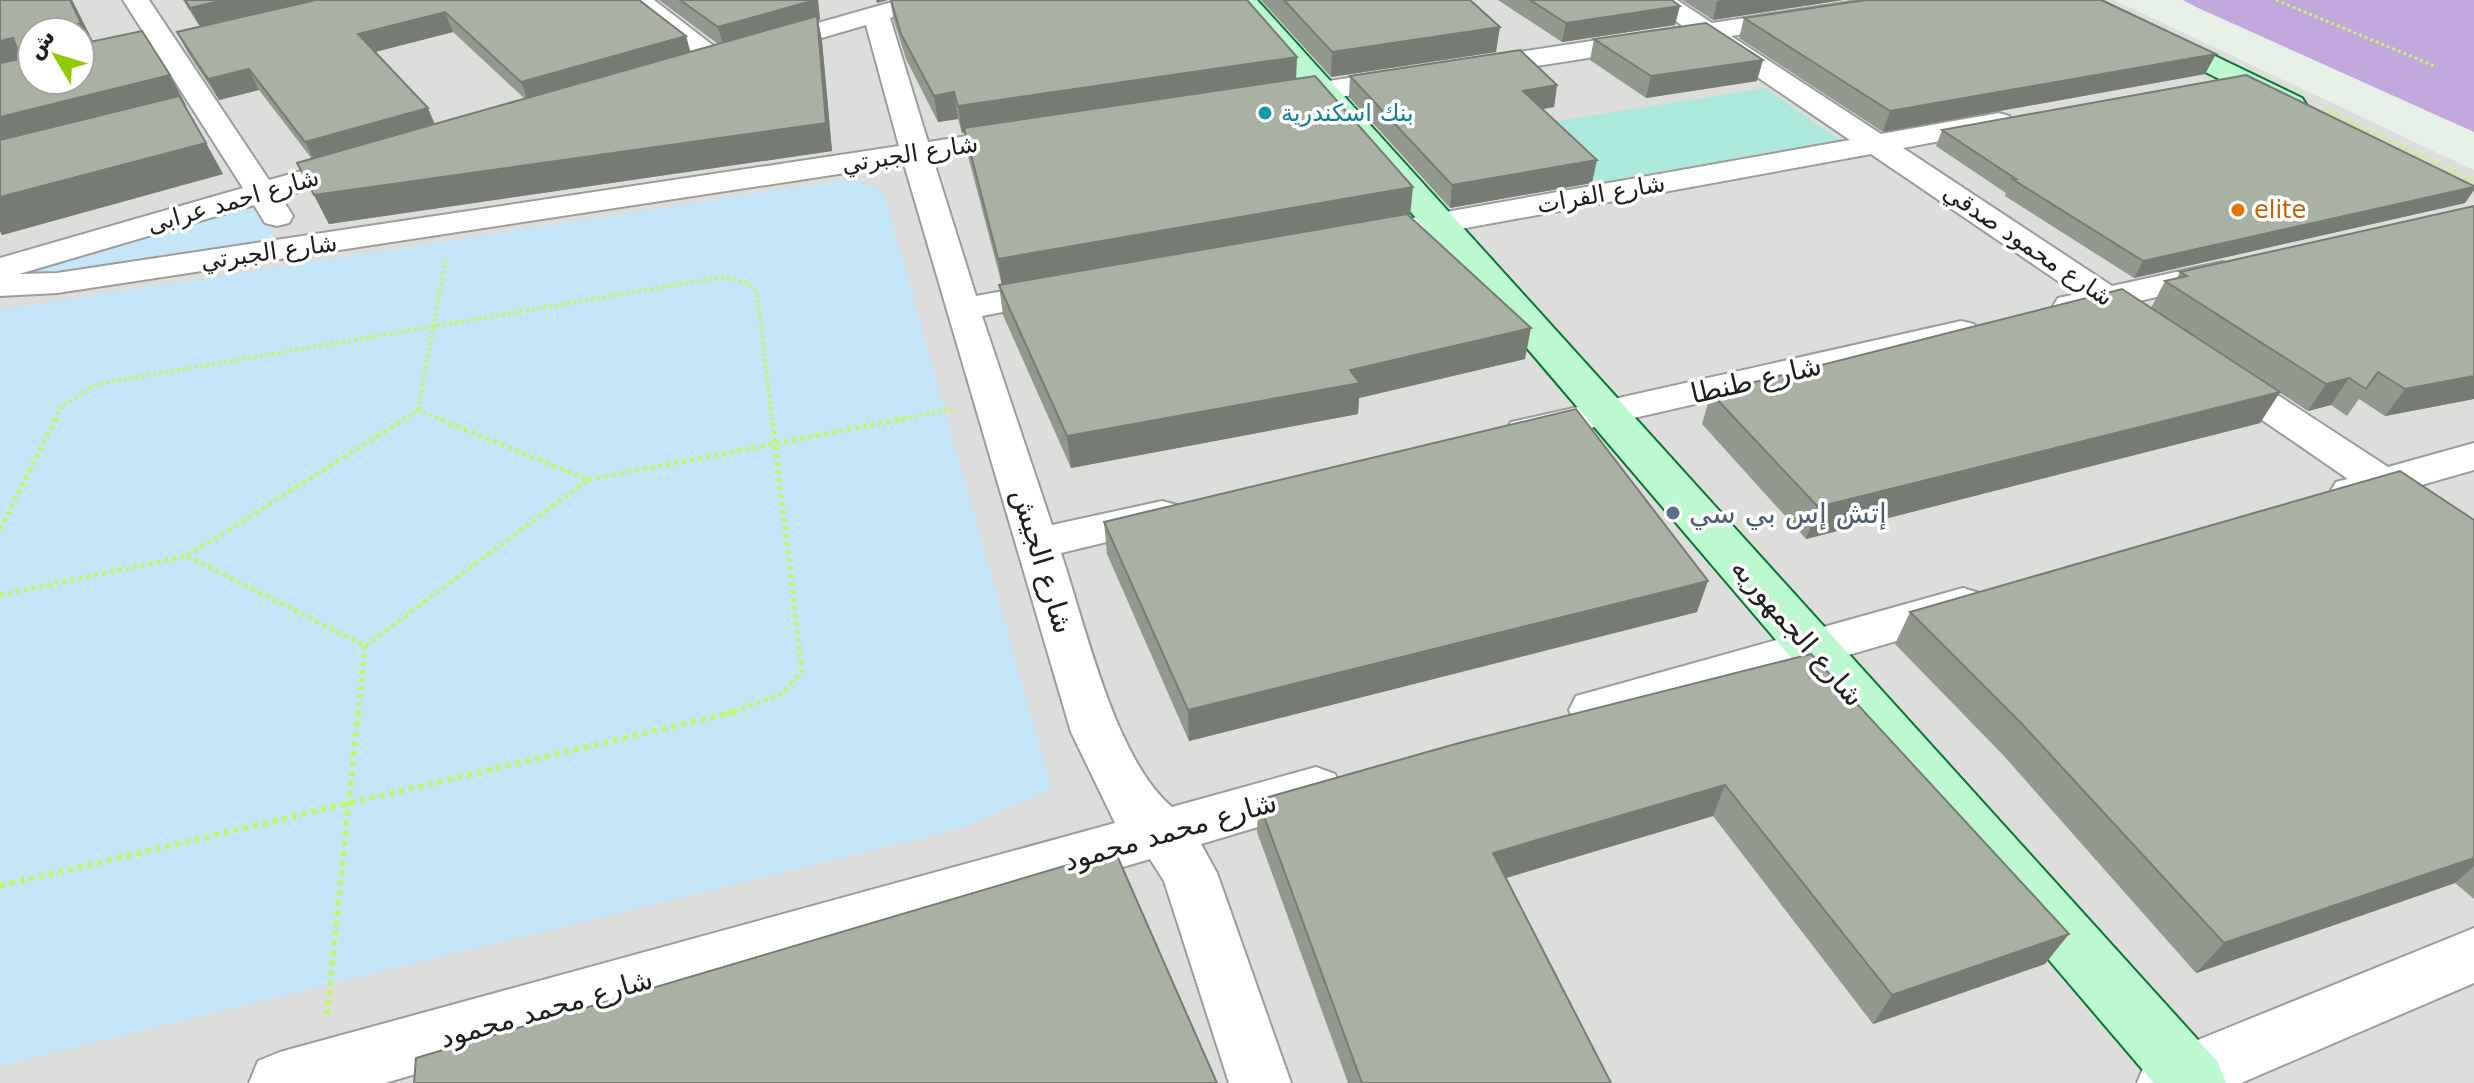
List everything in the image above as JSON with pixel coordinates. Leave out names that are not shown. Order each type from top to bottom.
[{"type":"main road","name":"شارع الجمهوريه","points":[[1243,0],[1813,648],[2184,1080]]},
{"type":"main road","points":[[2079,0],[2323,119]]},
{"type":"street","points":[[136,0],[264,192],[295,248]]},
{"type":"street","points":[[687,69],[926,0]]},
{"type":"street","name":"شارع محمود صدقي","points":[[1660,0],[2146,324]]},
{"type":"street","points":[[1244,103],[1913,0]]},
{"type":"street","points":[[643,1],[718,60]]},
{"type":"street","name":"شارع الجيش","points":[[876,15],[962,309],[1096,732],[1108,761],[1134,807],[1163,832],[1189,873],[1260,1083]]},
{"type":"street","points":[[138,53],[198,39]]},
{"type":"street","points":[[2195,87],[2241,79]]},
{"type":"street","points":[[180,119],[210,111]]},
{"type":"street","name":"شارع الفرات","points":[[1331,242],[2028,117]]},
{"type":"street","name":"شارع الجبرتي","points":[[0,285],[57,283],[1056,132]]},
{"type":"street","name":"شارع احمد عرابى","points":[[0,268],[385,157]]},
{"type":"street","name":"شارع طنطا","points":[[1483,441],[2260,263]]},
{"type":"street","points":[[962,309],[1085,286]]},
{"type":"street","points":[[2199,360],[2474,544]]},
{"type":"street","points":[[2307,504],[2474,456]]},
{"type":"street","points":[[1038,543],[1191,508]]},
{"type":"street","points":[[1556,721],[2008,592]]},
{"type":"street","name":"شارع محمد محمود","points":[[307,1079],[1359,777]]},
{"type":"street","points":[[2184,1080],[2474,955]]},
{"type":"path","points":[[2276,0],[2437,67]]},
{"type":"path","points":[[0,595],[187,556],[418,410],[451,225]]},
{"type":"path","points":[[0,529],[61,407],[82,391],[112,379],[713,277],[742,280],[757,292],[802,671],[782,694],[750,708],[0,886]]},
{"type":"path","points":[[307,1079],[349,803],[365,646],[588,480],[992,401]]},
{"type":"path","points":[[418,410],[588,480]]},
{"type":"path","points":[[187,556],[365,646]]},
{"type":"shaded area","points":[[0,0],[2114,0],[2474,170],[2474,1083],[0,1083]]},
{"type":"shaded area","points":[[2183,0],[2474,0],[2474,132],[2196,7]]},
{"type":"shaded area","points":[[1765,88],[1844,143],[1603,187],[1539,124]]},
{"type":"shaded area","points":[[850,179],[883,190],[1052,790],[963,828],[0,1066],[0,310]]},
{"type":"shaded area","points":[[256,200],[281,247],[16,283],[11,270]]},
{"type":"building","points":[[0,0],[70,0],[78,16],[16,16],[16,46],[13,38],[0,41]]},
{"type":"building","points":[[185,0],[224,0],[190,8]]},
{"type":"building","points":[[316,0],[639,0],[686,36],[521,82],[445,12],[358,34],[428,108],[305,142],[249,69],[208,79],[177,32]]},
{"type":"building","points":[[680,0],[815,0],[718,27]]},
{"type":"building","points":[[891,0],[1247,0],[1297,57],[958,106],[954,92],[934,96],[901,34]]},
{"type":"building","points":[[1284,0],[1470,0],[1500,27],[1332,52]]},
{"type":"building","points":[[1530,0],[1672,0],[1680,6],[1566,23]]},
{"type":"building","points":[[1866,0],[2101,0],[2216,54],[1890,111],[1744,18]]},
{"type":"building","points":[[817,16],[826,123],[314,195],[297,163]]},
{"type":"building","points":[[1706,23],[1763,60],[1651,76],[1594,39]]},
{"type":"building","points":[[142,31],[170,75],[96,93],[96,41]]},
{"type":"building","points":[[1520,50],[1557,85],[1523,91],[1597,160],[1452,185],[1350,76]]},
{"type":"building","points":[[16,60],[16,96],[85,96],[0,117],[0,63]]},
{"type":"building","points":[[2246,75],[2474,187],[2143,261],[2012,179],[2016,179],[1942,130]]},
{"type":"building","points":[[1315,76],[1413,187],[998,259],[964,128]]},
{"type":"building","points":[[179,96],[206,143],[0,197],[0,140]]},
{"type":"building","points":[[2474,206],[2474,376],[2405,389],[2378,372],[2366,389],[2349,378],[2326,384],[2165,281],[2187,276],[2180,272]]},
{"type":"building","points":[[1407,214],[1531,328],[1350,370],[1360,383],[1067,436],[999,285]]},
{"type":"building","points":[[2122,289],[2280,392],[1818,507],[1711,393]]},
{"type":"building","points":[[1576,409],[1708,581],[1188,710],[1104,522]]},
{"type":"building","points":[[2400,471],[2474,520],[2474,858],[2224,943],[2023,725],[1910,612]]},
{"type":"building","points":[[1811,654],[2069,934],[1892,995],[1725,785],[1493,853],[1611,1083],[1362,1083],[1258,800],[1459,743]]},
{"type":"building","points":[[1115,851],[1217,1083],[414,1083],[416,1058]]},
{"type":"place","name":"بنك اسكندرية","points":[[1265,113]]},
{"type":"place","name":"elite","points":[[2238,210]]},
{"type":"place","name":"إتش إس بي سي","points":[[1673,513]]}]
